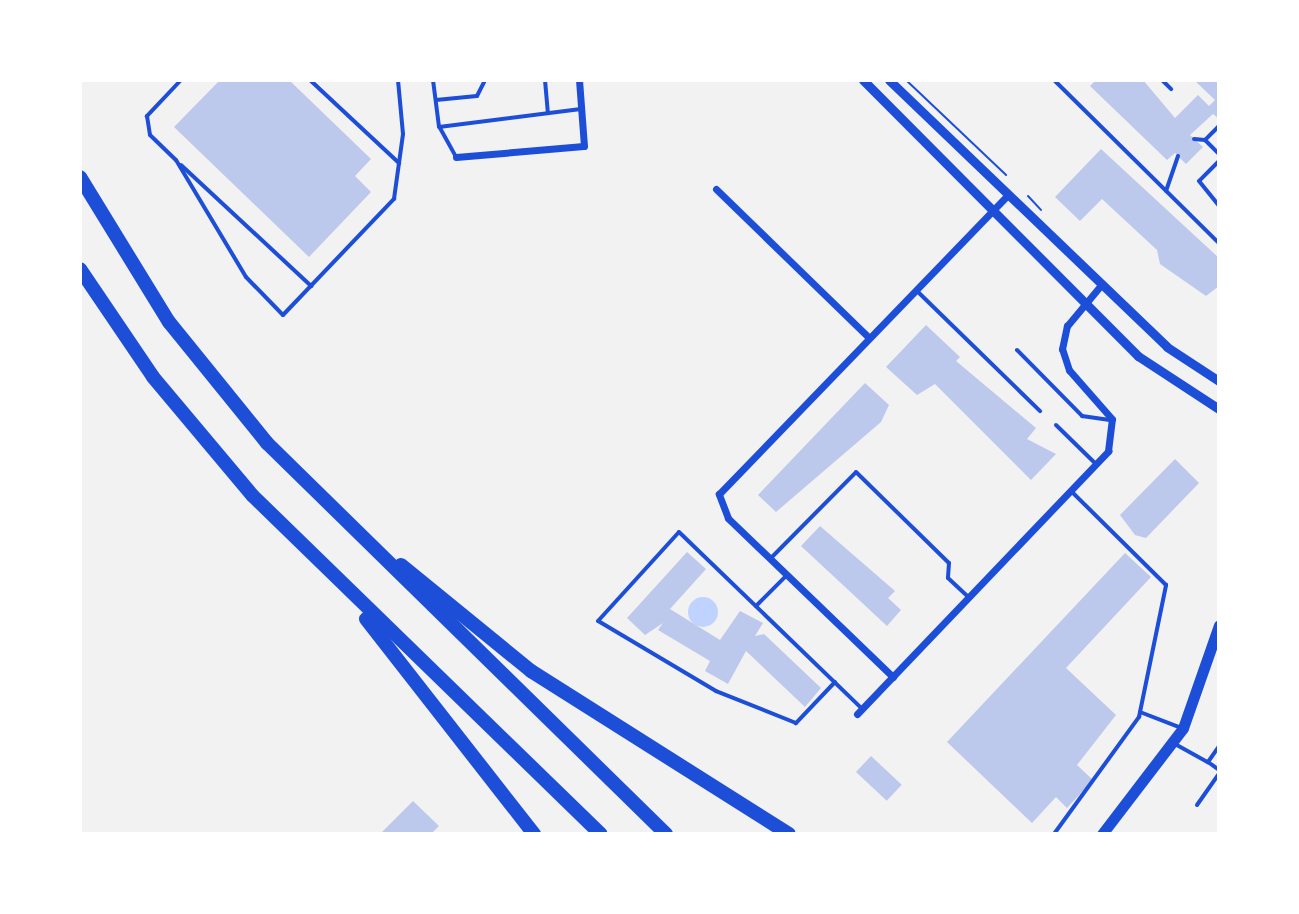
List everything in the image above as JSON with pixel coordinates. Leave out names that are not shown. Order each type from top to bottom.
[{"type":"highway","points":[[80,177],[169,322],[295,473],[666,834]]},
{"type":"highway","points":[[80,269],[177,409],[422,683],[534,834]]},
{"type":"highway","points":[[295,473],[531,671],[789,834]]},
{"type":"highway","points":[[302,547],[601,834]]},
{"type":"main road","points":[[1107,832],[1175,744],[1217,643],[1219,625]]},
{"type":"street","points":[[456,157],[584,146],[579,80]]},
{"type":"street","points":[[863,80],[991,213],[1170,383],[1219,409]]},
{"type":"street","points":[[889,80],[1179,357],[1219,381]]},
{"type":"street","points":[[716,189],[868,337]]},
{"type":"street","points":[[893,677],[770,559],[718,501],[727,481],[1008,195]]},
{"type":"street","points":[[859,712],[1097,465],[1113,443],[1112,419],[1063,356],[1064,333],[1101,285]]},
{"type":"lane","points":[[181,80],[147,116],[150,135],[311,286]]},
{"type":"lane","points":[[310,80],[399,163]]},
{"type":"lane","points":[[176,160],[246,277],[283,315],[394,199],[399,163],[398,80]]},
{"type":"lane","points":[[433,80],[439,127],[456,157]]},
{"type":"lane","points":[[436,100],[477,96],[485,80]]},
{"type":"lane","points":[[545,80],[548,113]]},
{"type":"lane","points":[[1054,80],[1219,243]]},
{"type":"lane","points":[[1162,80],[1171,89]]},
{"type":"lane","points":[[439,127],[581,109]]},
{"type":"lane","points":[[1205,140],[1219,126]]},
{"type":"lane","points":[[1194,139],[1205,140],[1219,154]]},
{"type":"lane","points":[[1166,191],[1178,156]]},
{"type":"lane","points":[[1219,161],[1199,186],[1219,206]]},
{"type":"lane","points":[[915,289],[1040,411]]},
{"type":"lane","points":[[1017,350],[1082,416],[1112,419]]},
{"type":"lane","points":[[1056,425],[1097,465]]},
{"type":"lane","points":[[770,559],[856,472],[949,563],[948,578],[969,598]]},
{"type":"lane","points":[[1054,834],[1095,787],[1140,712],[1166,585],[1071,491]]},
{"type":"lane","points":[[835,682],[796,723],[716,691],[598,621],[679,532],[835,682],[859,712]]},
{"type":"lane","points":[[756,606],[787,575]]},
{"type":"lane","points":[[1140,712],[1183,728]]},
{"type":"lane","points":[[1175,744],[1208,762],[1219,772],[1197,805]]},
{"type":"lane","points":[[1208,762],[1219,746]]},
{"type":"path","points":[[906,80],[1006,175]]},
{"type":"water","points":[[703,597],[714,601],[718,612],[714,623],[703,627],[692,623],[688,612],[692,601]]},
{"type":"building","points":[[220,80],[289,80],[371,159],[355,176],[371,192],[309,257],[174,127]]},
{"type":"building","points":[[1096,80],[1143,80],[1175,118],[1198,95],[1209,106],[1215,100],[1194,80],[1219,80],[1219,119],[1213,114],[1190,135],[1203,147],[1186,164],[1175,153],[1167,160],[1090,86]]},
{"type":"building","points":[[1101,149],[1219,258],[1219,286],[1206,296],[1160,264],[1157,250],[1102,199],[1080,221],[1055,197]]},
{"type":"building","points":[[926,325],[960,357],[956,361],[1036,428],[1027,439],[1056,454],[1031,480],[935,384],[917,395],[886,367]]},
{"type":"building","points":[[865,383],[889,405],[881,422],[776,512],[758,495]]},
{"type":"building","points":[[1175,459],[1199,483],[1146,538],[1135,535],[1120,515]]},
{"type":"building","points":[[820,526],[895,591],[888,598],[901,610],[887,626],[801,546]]},
{"type":"building","points":[[687,552],[706,569],[670,609],[720,640],[740,611],[763,623],[755,636],[764,634],[821,688],[805,707],[746,651],[728,684],[705,671],[710,661],[658,630],[663,623],[645,635],[627,618]]},
{"type":"building","points":[[1125,553],[1151,577],[1066,668],[1116,715],[1077,765],[1093,780],[1067,808],[1056,797],[1032,823],[947,742]]},
{"type":"building","points":[[871,756],[902,785],[887,801],[856,772]]},
{"type":"building","points":[[413,801],[439,826],[431,834],[380,834]]}]
